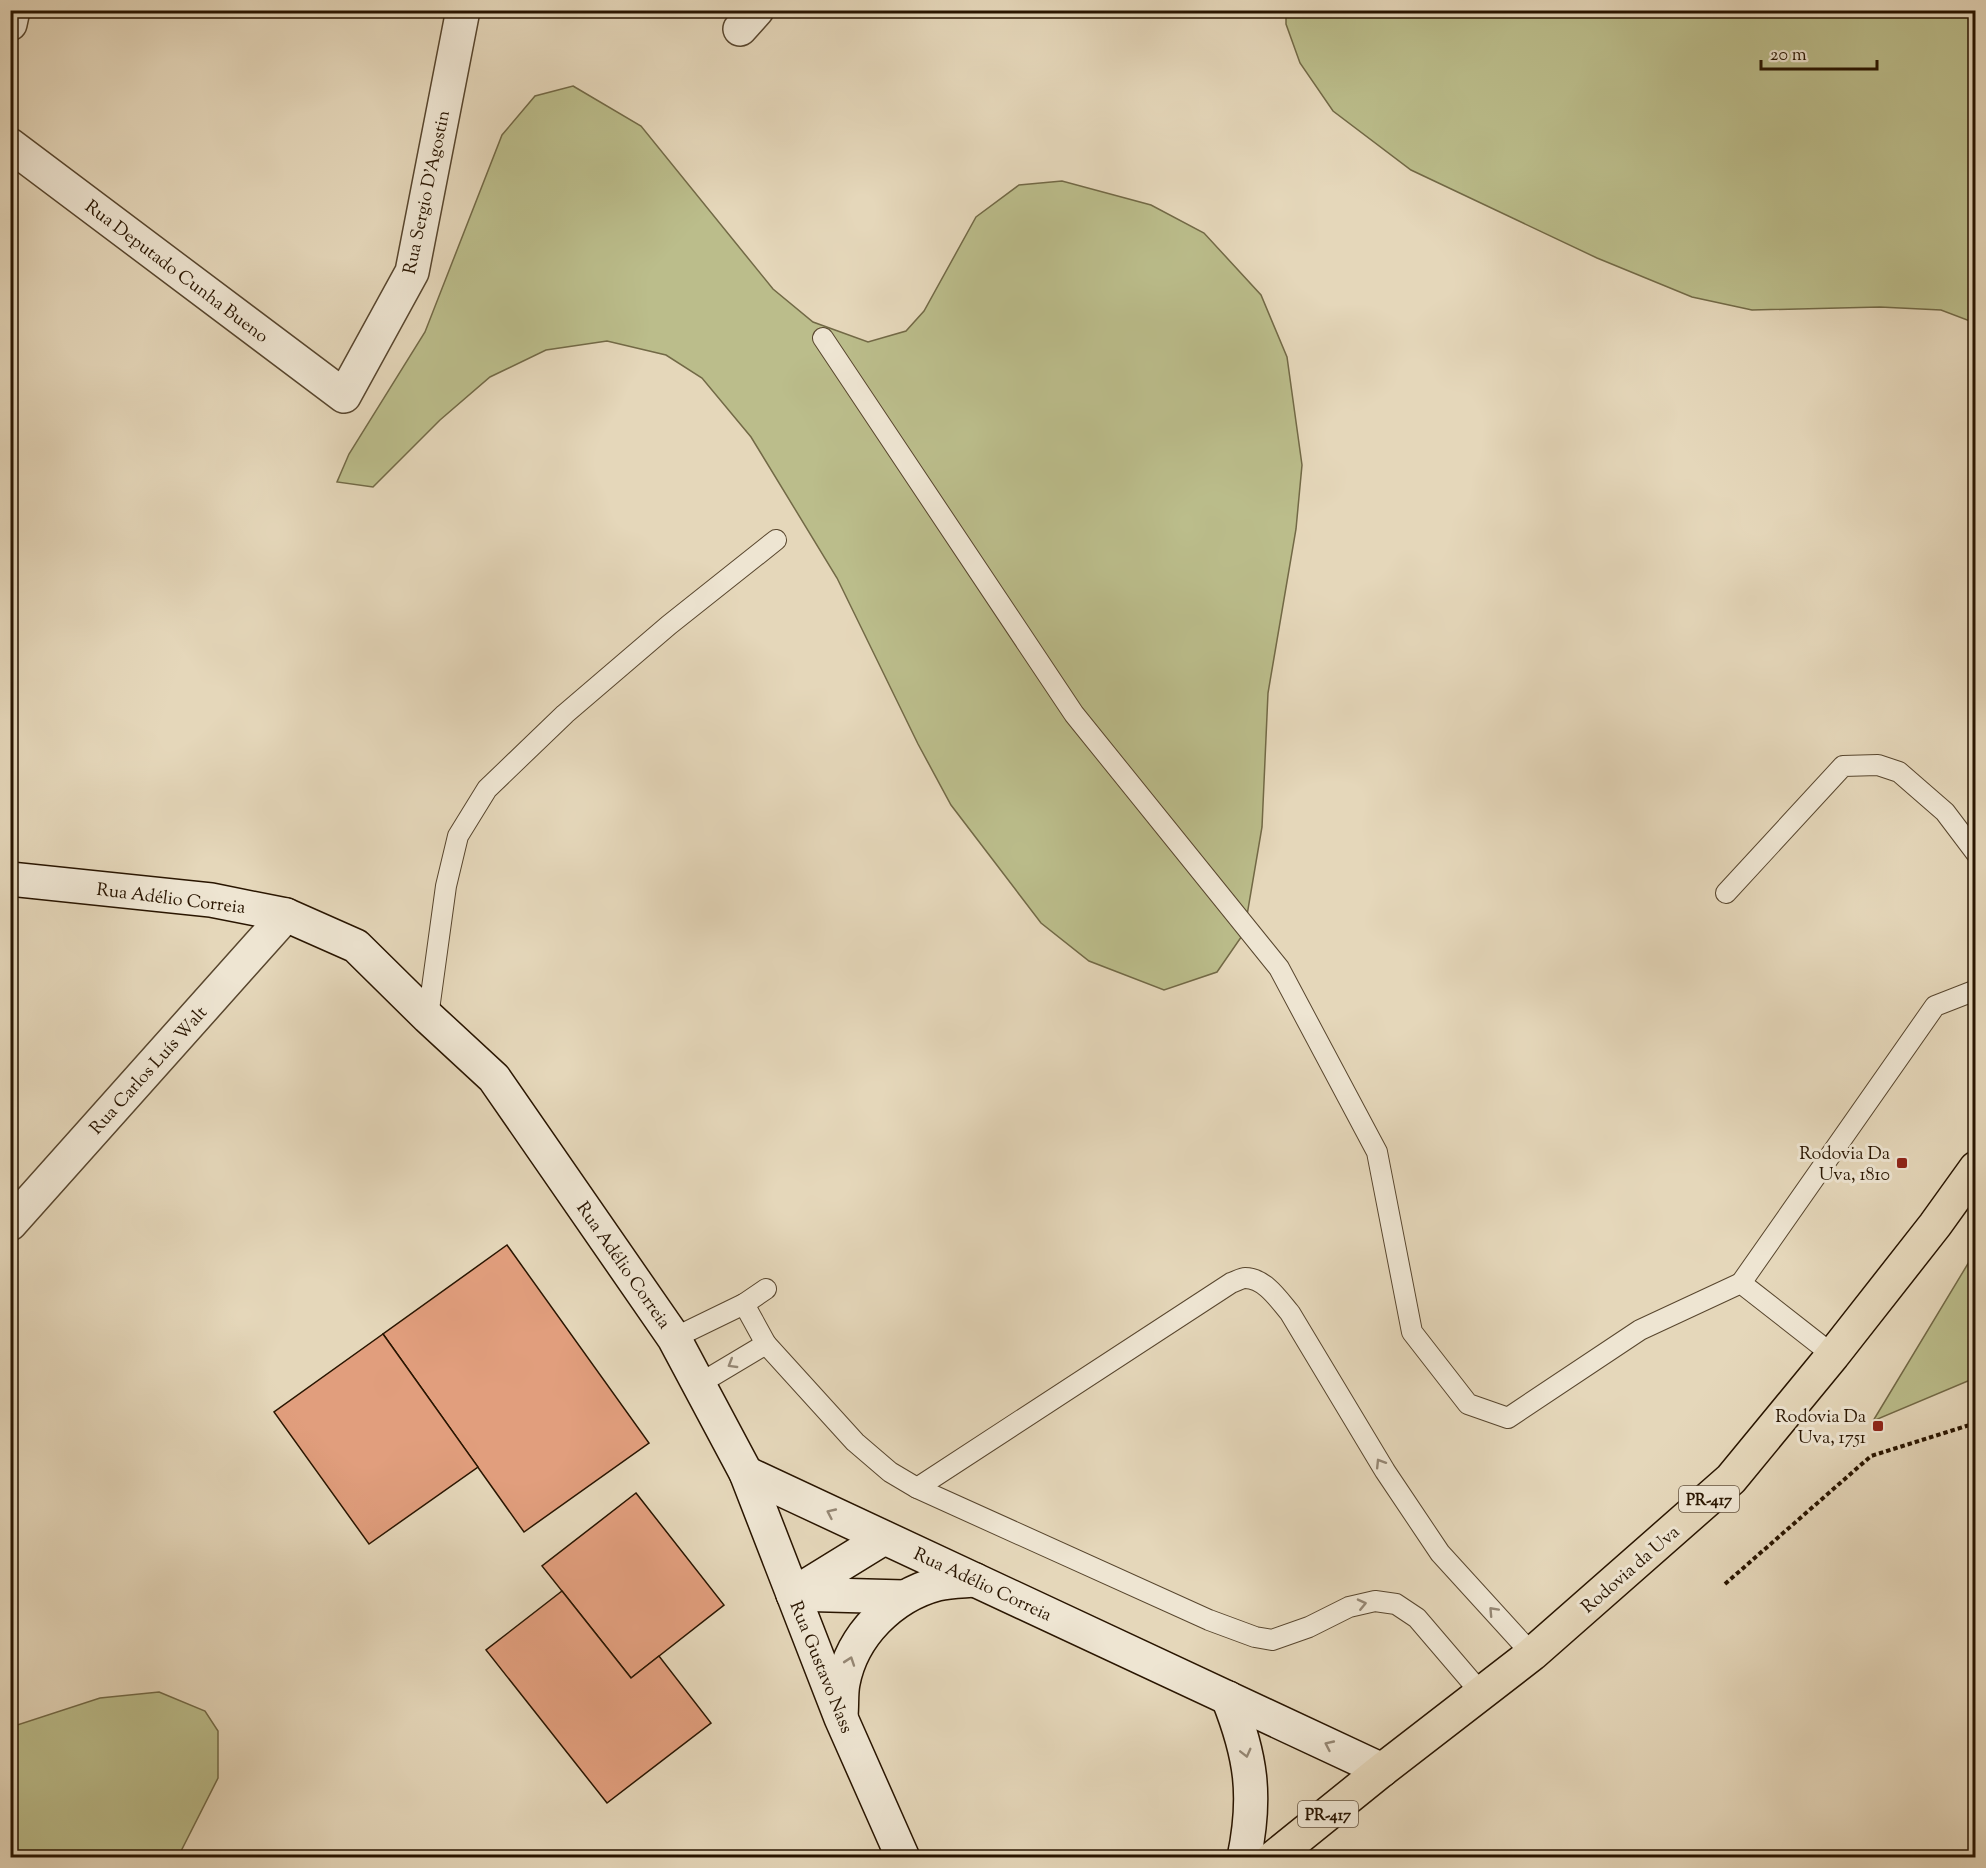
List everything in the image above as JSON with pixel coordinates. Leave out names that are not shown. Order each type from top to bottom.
[{"type":"highway","name":"Rodovia da Uva","points":[[1274,1857],[1532,1654],[1731,1479],[1833,1355],[1935,1225],[1976,1168]]},
{"type":"main road","points":[[10,24],[13,10]]},
{"type":"main road","name":"Rua Sergio D'Agostin","points":[[344,396],[412,272],[463,10]]},
{"type":"main road","name":"Rua Deputado Cunha Bueno","points":[[10,145],[344,396]]},
{"type":"main road","name":"Rua Adélio Correia","points":[[10,879],[211,900],[286,915],[356,946],[494,1078],[674,1338],[746,1473],[1382,1770]]},
{"type":"main road","name":"Rua Carlos Luís Walt","points":[[10,1224],[286,915]]},
{"type":"main road","name":"Rua Gustavo Nass","points":[[746,1473],[841,1718],[903,1857]]},
{"type":"main road","points":[[793,1594],[884,1538]]},
{"type":"main road","points":[[841,1718],[843,1683],[855,1649],[876,1619],[904,1597],[939,1583],[975,1580]]},
{"type":"main road","points":[[793,1594],[904,1597]]},
{"type":"main road","points":[[1228,1698],[1249,1761],[1250,1827],[1244,1857]]},
{"type":"lane","points":[[823,338],[1074,714],[1279,968],[1377,1152],[1412,1332],[1468,1404],[1508,1418],[1640,1330],[1741,1283],[1935,1006],[1976,990]]},
{"type":"lane","points":[[428,1017],[446,886],[458,836],[487,789],[565,714],[669,625],[776,540]]},
{"type":"lane","points":[[1726,893],[1843,766],[1878,765],[1899,772],[1945,812],[1976,853]]},
{"type":"lane","points":[[917,1488],[1231,1283],[1245,1278],[1260,1282],[1274,1293],[1290,1314],[1385,1471],[1440,1553],[1532,1654]]},
{"type":"lane","points":[[1741,1283],[1833,1355]]},
{"type":"lane","points":[[674,1338],[744,1304],[766,1289]]},
{"type":"lane","points":[[744,1304],[766,1344],[855,1442],[890,1472],[917,1488],[1233,1630],[1255,1637],[1272,1640],[1309,1628],[1349,1606],[1375,1601],[1396,1604],[1417,1618],[1482,1694]]},
{"type":"lane","points":[[699,1384],[766,1344]]},
{"type":"path","points":[[1725,1584],[1871,1456],[1976,1424]]},
{"type":"green space","points":[[1286,11],[1975,11],[1975,323],[1941,310],[1880,307],[1752,310],[1692,297],[1597,258],[1411,170],[1333,111],[1300,63],[1286,24]]},
{"type":"green space","points":[[573,86],[641,126],[773,289],[813,322],[868,342],[906,331],[924,311],[976,217],[1019,185],[1062,181],[1151,205],[1204,233],[1261,295],[1287,357],[1302,465],[1296,529],[1268,693],[1262,827],[1244,933],[1217,972],[1164,990],[1089,961],[1041,923],[951,805],[918,744],[837,578],[751,437],[702,378],[666,355],[607,341],[546,350],[490,377],[440,420],[373,487],[337,482],[349,454],[425,332],[502,135],[535,96]]},
{"type":"green space","points":[[1975,1252],[1975,1378],[1873,1421]]},
{"type":"green space","points":[[159,1692],[205,1711],[218,1731],[218,1778],[178,1857],[11,1857],[11,1727],[100,1698]]},
{"type":"building","points":[[507,1245],[649,1443],[524,1532],[383,1334]]},
{"type":"building","points":[[383,1334],[478,1467],[369,1544],[274,1412]]},
{"type":"building","points":[[636,1493],[724,1605],[631,1678],[542,1566]]},
{"type":"building","points":[[562,1591],[631,1678],[659,1656],[711,1723],[607,1803],[486,1650]]},
{"type":"place","name":"Rodovia Da Uva, 1810","points":[[1902,1163]]},
{"type":"place","name":"Rodovia Da Uva, 1751","points":[[1878,1426]]}]
